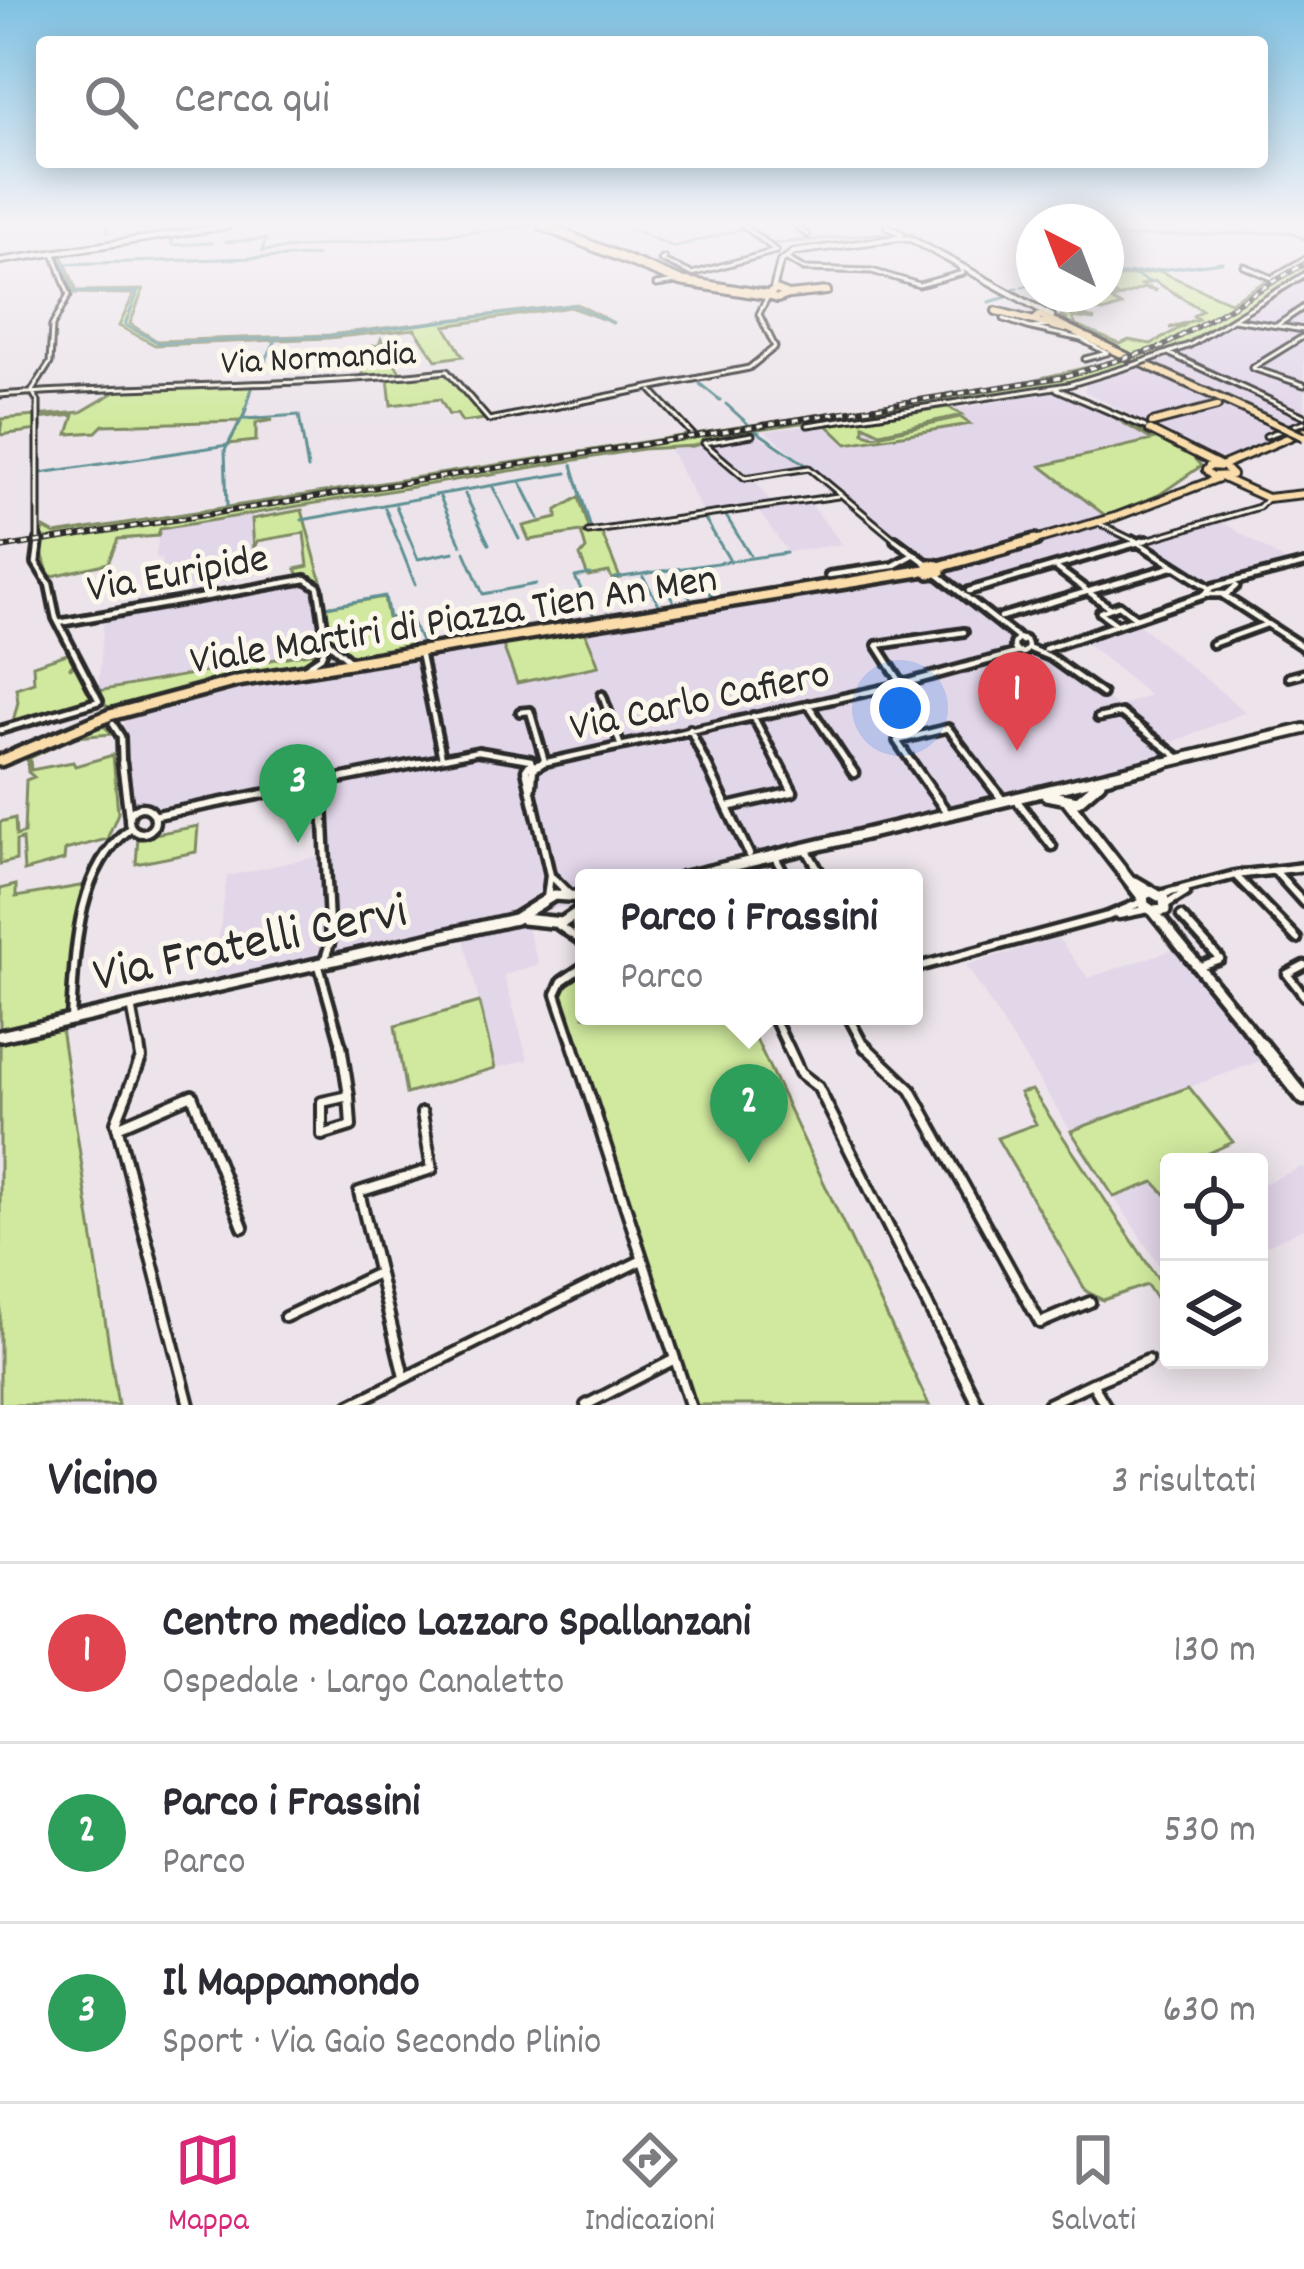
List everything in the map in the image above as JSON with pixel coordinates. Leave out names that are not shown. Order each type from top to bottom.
[{"type":"highway","points":[[737,292],[770,293]]},
{"type":"main road","points":[[770,293],[816,292]]},
{"type":"main road","points":[[770,293],[778,298],[787,293]]},
{"type":"main road","points":[[996,311],[1076,332]]},
{"type":"main road","points":[[1033,322],[1052,316],[1194,388],[1214,403],[1304,434]]},
{"type":"main road","points":[[1050,326],[1062,323]]},
{"type":"main road","points":[[1154,426],[1214,403]]},
{"type":"main road","points":[[1154,426],[1220,466],[1229,478]]},
{"type":"main road","name":"Viale Martiri di Piazza Tien An Men","points":[[1191,485],[1207,468],[1250,458],[1304,434]]},
{"type":"main road","points":[[1196,454],[1221,460],[1250,458]]},
{"type":"main road","points":[[1196,454],[1207,468],[1248,492],[1268,498],[1304,494]]},
{"type":"main road","name":"Viale Martiri di Piazza Tien An Men","points":[[0,760],[126,710],[194,690],[301,670],[327,659],[365,660],[420,652],[933,569],[1115,517],[1191,485],[1229,478],[1250,458]]},
{"type":"street","points":[[0,730],[94,706],[98,698],[59,623],[49,584],[35,560],[40,527],[38,402],[32,392],[50,362],[52,326],[68,292]]},
{"type":"street","points":[[1001,292],[1033,322]]},
{"type":"street","points":[[808,425],[1088,380],[1168,353],[1277,292]]},
{"type":"street","name":"Via Normandia","points":[[0,395],[127,385],[333,384],[447,371],[489,420],[738,372],[765,359],[775,347],[759,314],[770,293]]},
{"type":"street","points":[[1278,324],[1304,307]]},
{"type":"street","points":[[1243,313],[1267,322]]},
{"type":"street","points":[[1004,319],[1033,322],[1107,353],[1085,359]]},
{"type":"street","points":[[1233,319],[1278,324],[1304,333]]},
{"type":"street","points":[[1304,333],[1252,368],[1304,385]]},
{"type":"street","points":[[1168,353],[1304,419]]},
{"type":"street","points":[[1082,390],[1088,380]]},
{"type":"street","points":[[1068,385],[1091,400]]},
{"type":"street","points":[[1068,385],[1073,392]]},
{"type":"street","points":[[1050,388],[1073,392],[1154,426]]},
{"type":"street","points":[[652,391],[693,435]]},
{"type":"street","points":[[1266,436],[1304,419]]},
{"type":"street","points":[[752,435],[704,443],[751,479],[809,468],[1030,649],[1043,650],[1304,564]]},
{"type":"street","points":[[1248,492],[1256,503],[1250,508]]},
{"type":"street","points":[[588,532],[838,496]]},
{"type":"street","points":[[969,591],[1058,569],[1250,508],[1268,498]]},
{"type":"street","points":[[1115,517],[1120,531]]},
{"type":"street","points":[[1096,523],[1140,543],[1304,648]]},
{"type":"street","points":[[829,575],[883,568],[915,554]]},
{"type":"street","points":[[1001,621],[1175,566]]},
{"type":"street","points":[[1058,569],[1110,608]]},
{"type":"street","name":"Via Euripide","points":[[59,623],[306,579],[318,587],[327,659]]},
{"type":"street","points":[[1117,625],[1100,612],[1119,605],[1136,618]]},
{"type":"street","points":[[1001,621],[1020,652]]},
{"type":"street","points":[[1212,644],[1267,625]]},
{"type":"street","points":[[902,684],[877,645],[964,632]]},
{"type":"street","points":[[1012,644],[1022,641]]},
{"type":"street","name":"Via Carlo Cafiero","points":[[995,659],[1012,644]]},
{"type":"street","name":"Via Carlo Cafiero","points":[[545,903],[550,875],[526,770],[540,760],[902,684],[1030,649]]},
{"type":"street","points":[[1043,650],[1102,694]]},
{"type":"street","points":[[420,652],[442,758]]},
{"type":"street","points":[[1289,677],[1304,674]]},
{"type":"street","points":[[602,695],[620,744]]},
{"type":"street","points":[[808,704],[854,773]]},
{"type":"street","points":[[113,724],[126,710]]},
{"type":"street","name":"Via Carlo Cafiero","points":[[520,712],[530,710],[540,760]]},
{"type":"street","points":[[1098,718],[1121,713],[1181,759]]},
{"type":"street","points":[[728,807],[793,792],[753,716]]},
{"type":"street","points":[[95,720],[113,724],[121,736],[129,829]]},
{"type":"street","points":[[947,814],[897,741],[948,728],[1003,801]]},
{"type":"street","points":[[1067,793],[1105,777],[1304,729]]},
{"type":"street","points":[[690,730],[749,854]]},
{"type":"street","points":[[129,818],[146,809],[157,815],[485,751],[540,760]]},
{"type":"street","points":[[507,756],[526,770]]},
{"type":"street","name":"Via Carlo Cafiero","points":[[532,790],[534,766],[556,758]]},
{"type":"street","points":[[1082,797],[1105,777]]},
{"type":"street","points":[[322,783],[330,943],[321,966],[348,1065],[350,1096],[351,1126],[322,1135],[322,1102],[350,1096]]},
{"type":"street","points":[[1067,793],[1085,823],[1304,1098]]},
{"type":"street","points":[[717,869],[1029,795],[1082,797]]},
{"type":"street","points":[[1082,797],[1085,823]]},
{"type":"street","points":[[1015,798],[1052,846]]},
{"type":"street","points":[[71,1018],[75,938],[89,889],[114,836],[149,828],[157,815]]},
{"type":"street","points":[[806,848],[818,869]]},
{"type":"street","points":[[774,855],[781,869]]},
{"type":"street","points":[[923,966],[1153,903],[1235,875],[1304,867]]},
{"type":"street","points":[[1276,872],[1304,903]]},
{"type":"street","points":[[550,875],[575,895]]},
{"type":"street","points":[[1235,875],[1297,939]]},
{"type":"street","points":[[1153,903],[1196,886]]},
{"type":"street","name":"Via Fratelli Cervi","points":[[0,1036],[515,919],[559,894],[575,896]]},
{"type":"street","points":[[545,903],[552,921],[575,935]]},
{"type":"street","name":"Via Fratelli Cervi","points":[[515,919],[552,921],[575,914]]},
{"type":"street","points":[[1181,916],[1220,959],[1200,966]]},
{"type":"street","points":[[330,943],[349,959]]},
{"type":"street","points":[[1304,965],[1287,974],[1304,996]]},
{"type":"street","points":[[575,972],[562,981],[556,994],[690,1405]]},
{"type":"street","points":[[131,1005],[141,1058],[117,1127],[189,1405]]},
{"type":"street","points":[[777,1025],[800,1073],[818,1087],[825,1100],[979,1405]]},
{"type":"street","points":[[853,1025],[865,1048],[911,1090],[1040,1323],[1090,1302]]},
{"type":"street","points":[[117,1127],[192,1095],[243,1227]]},
{"type":"street","points":[[404,1377],[359,1192],[432,1169],[422,1112]]},
{"type":"street","points":[[350,1405],[642,1260]]},
{"type":"street","points":[[285,1317],[378,1273]]},
{"type":"street","points":[[586,1405],[675,1359]]},
{"type":"street","points":[[1048,1404],[1148,1360]]},
{"type":"street","points":[[1092,1383],[1105,1405]]},
{"type":"shaded area","points":[[1278,292],[1304,292],[1304,428],[1239,458],[1216,458],[1084,391],[1087,382],[1177,352]]},
{"type":"shaded area","points":[[1056,391],[1100,408],[1194,457],[1201,466],[1159,495],[1111,515],[931,563],[765,431],[955,409]]},
{"type":"shaded area","points":[[751,432],[806,466],[754,479],[771,503],[704,514],[670,449]]},
{"type":"shaded area","points":[[810,503],[842,544],[788,552],[757,509]]},
{"type":"shaded area","points":[[252,514],[256,576],[161,592],[162,559],[156,558],[159,529]]},
{"type":"shaded area","points":[[1218,519],[1290,564],[1220,584],[1147,544]]},
{"type":"shaded area","points":[[1095,524],[1110,526],[1134,542],[956,593],[1102,694],[1181,759],[720,869],[575,869],[575,904],[212,988],[227,876],[320,856],[317,782],[128,811],[124,721],[130,710],[287,675],[918,574]]},
{"type":"shaded area","points":[[303,582],[312,586],[320,650],[98,691],[104,617]]},
{"type":"shaded area","points":[[1137,623],[1246,712],[1171,743],[1122,706],[1149,695],[1084,641]]},
{"type":"shaded area","points":[[525,923],[539,964],[504,975],[528,1060],[495,1068],[464,938]]},
{"type":"shaded area","points":[[1058,938],[1088,978],[1178,948],[1265,1059],[1071,1131],[966,965]]},
{"type":"shaded area","points":[[1304,1166],[1304,1228],[1268,1245],[1268,1182]]},
{"type":"shaded area","points":[[1154,1181],[1160,1188],[1160,1266],[1114,1197]]},
{"type":"green space","points":[[142,292],[130,324],[157,341],[329,335],[577,304],[614,323],[570,307],[445,326],[463,356],[436,360],[415,329],[328,338],[155,345],[119,326],[134,294],[69,293]]},
{"type":"green space","points":[[1171,292],[1206,292],[1230,302],[1248,292],[1273,292],[1186,343],[1140,360],[1070,327],[1064,323],[1067,319],[1059,317],[1075,312],[1095,320],[1072,317],[1076,326],[1120,344],[1129,340],[1151,344],[1187,324],[1169,328],[1198,319],[1193,316],[1202,310]]},
{"type":"green space","points":[[381,339],[402,376],[452,372],[485,419],[462,422],[457,414],[449,415],[440,399],[391,405],[388,378],[362,381],[366,347],[379,345]]},
{"type":"green space","points":[[1126,358],[1136,362],[1057,385],[738,432],[693,446],[642,449],[160,529],[158,536],[118,539],[108,563],[49,577],[40,545],[44,528],[55,534],[1020,383]]},
{"type":"green space","points":[[127,385],[253,385],[243,418],[273,420],[256,423],[256,441],[229,444],[240,421],[103,425],[96,432],[68,434],[74,415],[38,419],[38,430],[0,435],[2,419],[81,412]]},
{"type":"green space","points":[[948,407],[962,415],[880,433],[864,425],[864,433],[874,436],[960,417],[970,424],[847,444],[827,425]]},
{"type":"green space","points":[[1105,412],[1193,457],[1201,466],[1159,495],[1106,516],[1041,466],[1152,440]]},
{"type":"green space","points":[[579,497],[590,531],[583,533],[601,531],[620,578],[612,579],[609,572],[588,576],[580,556],[586,549],[581,532],[529,540],[523,526],[557,518],[557,510]]},
{"type":"green space","points":[[302,510],[322,584],[312,576],[300,577],[296,569],[308,566],[304,533],[257,541],[254,550],[252,519]]},
{"type":"green space","points":[[384,597],[388,618],[402,616],[411,649],[359,657],[334,652],[326,607]]},
{"type":"green space","points":[[584,630],[599,666],[517,683],[502,643]]},
{"type":"green space","points":[[320,651],[302,665],[116,708],[106,706],[98,691]]},
{"type":"green space","points":[[70,653],[74,664],[69,668],[75,666],[95,701],[12,725],[16,688],[34,682],[33,665]]},
{"type":"green space","points":[[93,726],[105,727],[112,734],[75,737],[30,758],[31,770],[73,762],[75,766],[113,755],[118,813],[107,839],[65,850],[64,860],[24,871],[22,839],[16,841],[16,860],[0,864],[0,822],[15,818],[16,836],[24,833],[26,780],[34,777],[28,772],[27,756]]},
{"type":"green space","points":[[198,826],[196,852],[136,864],[138,837]]},
{"type":"green space","points":[[92,884],[75,938],[72,1014],[0,1031],[0,889],[16,885],[16,897]]},
{"type":"green space","points":[[575,972],[575,1025],[749,1025],[929,1405],[690,1405],[556,994],[562,981]]},
{"type":"green space","points":[[479,1002],[495,1068],[406,1094],[395,1026]]},
{"type":"green space","points":[[61,1028],[118,1405],[0,1405],[0,1044]]},
{"type":"green space","points":[[1189,1087],[1233,1142],[1209,1153],[1160,1153],[1160,1188],[1154,1182],[1114,1197],[1071,1131]]},
{"type":"green space","points":[[1032,1090],[1160,1282],[1160,1304],[1147,1285],[1103,1300],[1086,1291],[997,1138],[1036,1124],[1020,1093]]},
{"type":"waterway","points":[[74,292],[138,292],[125,325],[159,343],[277,338]]},
{"type":"waterway","points":[[989,302],[1007,297],[1001,292]]},
{"type":"waterway","points":[[277,338],[329,336],[573,305],[612,323]]},
{"type":"waterway","points":[[261,369],[277,338]]},
{"type":"waterway","points":[[700,384],[720,400]]},
{"type":"waterway","points":[[228,445],[252,387]]},
{"type":"waterway","points":[[14,392],[27,391]]},
{"type":"waterway","points":[[726,404],[748,424]]},
{"type":"waterway","points":[[244,419],[299,415],[308,469]]},
{"type":"waterway","points":[[756,431],[818,473]]},
{"type":"waterway","points":[[41,473],[228,445]]},
{"type":"waterway","points":[[227,506],[228,445]]},
{"type":"waterway","points":[[572,465],[591,529]]},
{"type":"waterway","points":[[435,495],[567,473]]},
{"type":"waterway","points":[[521,483],[539,519]]},
{"type":"waterway","points":[[493,487],[519,539]]},
{"type":"waterway","points":[[465,494],[489,544]]},
{"type":"waterway","points":[[302,520],[432,496]]},
{"type":"waterway","points":[[440,497],[461,545]]},
{"type":"waterway","points":[[396,506],[418,559],[454,552]]},
{"type":"waterway","points":[[385,508],[415,584]]},
{"type":"waterway","points":[[726,516],[750,555]]},
{"type":"waterway","points":[[705,519],[729,559]]},
{"type":"waterway","points":[[465,552],[483,594],[536,584]]},
{"type":"waterway","points":[[615,578],[786,553]]},
{"type":"waterway","points":[[697,570],[712,597]]},
{"type":"waterway","points":[[676,573],[690,598]]},
{"type":"waterway","points":[[590,574],[575,577],[593,614]]},
{"type":"waterway","points":[[660,576],[674,602]]},
{"type":"waterway","points":[[643,577],[660,606]]},
{"type":"waterway","points":[[326,607],[385,596],[389,618],[409,616],[423,646],[531,629]]},
{"type":"railway","points":[[0,548],[1062,377],[1162,347],[1257,292]]},
{"type":"place","name":"Centro medico Lazzaro Spallanzani","points":[[1017,751]]},
{"type":"place","name":"Il Mappamondo","points":[[298,843]]},
{"type":"place","name":"Parco i Frassini","points":[[749,1163]]}]
